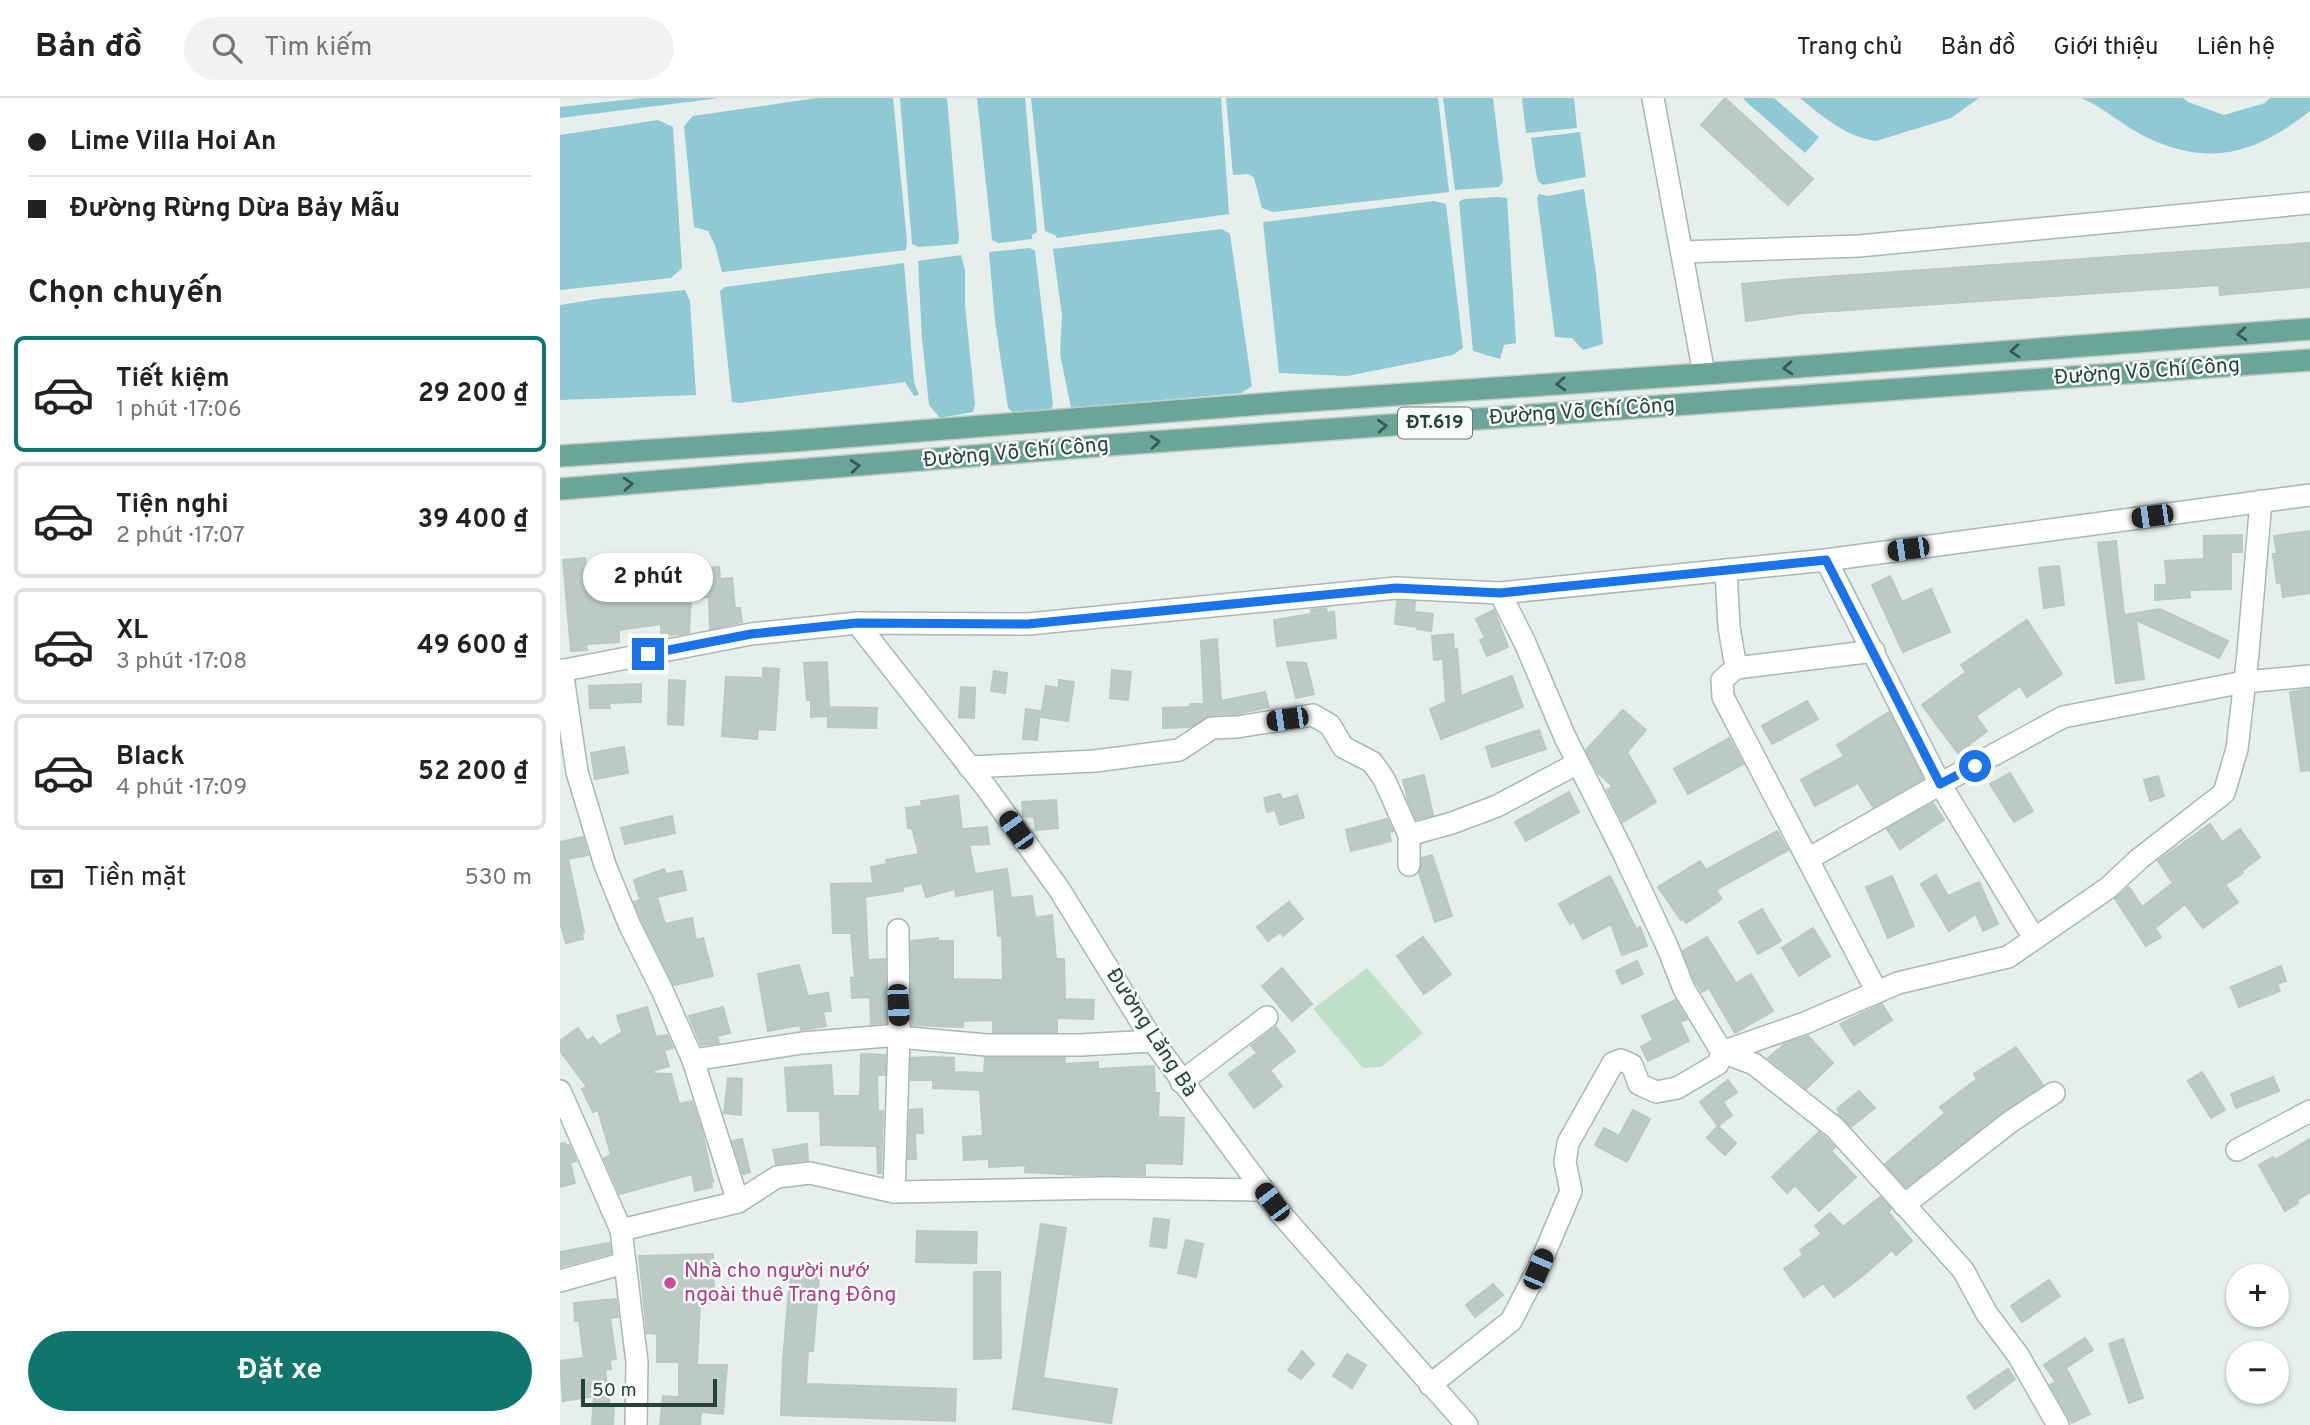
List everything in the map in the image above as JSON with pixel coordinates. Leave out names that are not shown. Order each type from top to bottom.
[{"type":"main road","name":"Đường Võ Chí Công","points":[[560,456],[2310,329]]},
{"type":"main road","name":"Đường Võ Chí Công","points":[[560,489],[1109,445],[2310,360]]},
{"type":"main road","points":[[1704,374],[1705,403]]},
{"type":"street","points":[[1653,98],[1704,374]]},
{"type":"street","points":[[1682,252],[1859,246],[2310,203]]},
{"type":"street","points":[[738,1202],[693,1060],[662,989],[629,926],[605,865],[577,772],[561,671],[751,634],[857,623],[1028,624],[1396,588],[1500,593],[1826,560],[2310,495]]},
{"type":"street","points":[[1722,1052],[1805,1023],[1898,983],[2008,957],[2108,888],[2148,852],[2224,793],[2237,750],[2261,501]]},
{"type":"street","points":[[1826,560],[1940,784],[2034,938]]},
{"type":"street","points":[[1726,570],[1729,627],[1736,668]]},
{"type":"street","points":[[1500,593],[1578,763],[1667,946],[1684,989],[1722,1052],[1754,1065],[1835,1128],[1963,1270],[1987,1314],[2018,1355],[2058,1425]]},
{"type":"street","name":"Đường Lăng Bà","points":[[857,623],[988,790],[1059,889],[1153,1041],[1262,1190],[1467,1425]]},
{"type":"street","points":[[1874,651],[1736,668],[1722,680],[1723,697],[1877,992]]},
{"type":"street","points":[[1808,859],[2063,717],[2245,682],[2310,676]]},
{"type":"street","points":[[969,767],[1095,761],[1179,750],[1212,728],[1237,727],[1313,715],[1330,725],[1343,747],[1372,762],[1384,779],[1409,835],[1409,865]]},
{"type":"street","points":[[1409,835],[1497,806],[1578,763]]},
{"type":"street","points":[[894,1192],[899,1037],[898,930]]},
{"type":"street","points":[[1181,1082],[1267,1017]]},
{"type":"street","points":[[693,1060],[802,1043],[887,1036],[986,1045],[1080,1045],[1153,1041]]},
{"type":"street","points":[[1430,1385],[1511,1321],[1538,1269],[1571,1191],[1565,1163],[1568,1143],[1613,1063],[1621,1060],[1632,1065],[1639,1084],[1656,1092],[1677,1088],[1718,1064],[1722,1052]]},
{"type":"street","points":[[560,1091],[621,1230],[637,1362],[636,1425]]},
{"type":"street","points":[[1904,1205],[2010,1122],[2054,1093]]},
{"type":"street","points":[[2237,1150],[2310,1111]]},
{"type":"street","points":[[621,1230],[738,1202],[777,1177],[810,1173],[894,1192],[1105,1188],[1262,1190]]},
{"type":"street","points":[[560,1280],[625,1263]]},
{"type":"green space","points":[[1367,968],[1423,1033],[1381,1067],[1363,1068],[1313,1009]]},
{"type":"water","points":[[642,98],[720,98],[560,118],[560,107]]},
{"type":"water","points":[[817,98],[893,98],[906,250],[722,272],[715,245],[708,231],[694,227],[684,126],[693,116]]},
{"type":"water","points":[[900,98],[947,98],[958,244],[919,247],[912,244]]},
{"type":"water","points":[[977,98],[1025,98],[1037,232],[1032,235],[1032,239],[999,243],[992,240]]},
{"type":"water","points":[[1031,98],[1221,98],[1229,214],[1057,238],[1045,231]]},
{"type":"water","points":[[1226,98],[1438,98],[1449,192],[1273,212],[1262,208],[1254,178],[1248,174],[1233,175]]},
{"type":"water","points":[[1443,98],[1493,98],[1503,181],[1499,187],[1455,190]]},
{"type":"water","points":[[1522,98],[1574,98],[1577,128],[1526,133]]},
{"type":"water","points":[[1774,98],[1819,137],[1805,153],[1743,99]]},
{"type":"water","points":[[1800,98],[1979,98],[1951,118],[1876,141],[1845,130]]},
{"type":"water","points":[[2081,98],[2183,98],[2224,115],[2265,103],[2270,98],[2310,98],[2310,111],[2271,137],[2252,146],[2212,153],[2191,152],[2169,147],[2146,137]]},
{"type":"water","points":[[658,120],[673,127],[682,268],[671,278],[560,290],[560,135]]},
{"type":"water","points":[[1580,132],[1586,177],[1543,185],[1538,181],[1531,138]]},
{"type":"water","points":[[1584,189],[1603,344],[1583,350],[1572,338],[1555,337],[1537,198],[1539,194],[1548,196]]},
{"type":"water","points":[[1507,198],[1516,343],[1504,345],[1500,359],[1473,351],[1459,202],[1464,199]]},
{"type":"water","points":[[1434,201],[1446,204],[1463,348],[1453,355],[1347,376],[1279,373],[1263,222]]},
{"type":"water","points":[[1222,229],[1230,234],[1252,386],[1241,393],[1071,408],[1060,354],[1062,316],[1053,249]]},
{"type":"water","points":[[1030,248],[1035,251],[1053,404],[1051,410],[1018,417],[1008,408],[995,321],[989,252]]},
{"type":"water","points":[[961,255],[965,270],[965,305],[975,404],[973,412],[940,418],[929,405],[918,261]]},
{"type":"water","points":[[904,263],[914,382],[919,395],[914,396],[905,382],[732,402],[720,291],[725,287]]},
{"type":"water","points":[[685,290],[690,301],[696,395],[560,400],[560,305]]},
{"type":"building","points":[[1725,98],[1813,179],[1788,205],[1701,125]]},
{"type":"building","points":[[2310,243],[2310,287],[2220,295],[2219,285],[1804,313],[1746,321],[1742,284],[1795,279]]},
{"type":"building","points":[[2310,531],[2310,593],[2283,597],[2281,582],[2277,583],[2273,554],[2277,554],[2274,536]]},
{"type":"building","points":[[2242,535],[2242,552],[2231,552],[2231,589],[2189,590],[2190,597],[2155,600],[2155,585],[2167,585],[2165,561],[2204,559],[2204,536]]},
{"type":"building","points":[[2116,541],[2124,615],[2160,609],[2228,641],[2219,658],[2136,620],[2144,679],[2116,683],[2098,543]]},
{"type":"building","points":[[585,558],[586,567],[653,560],[654,566],[670,565],[670,568],[703,565],[704,568],[719,567],[720,579],[732,578],[735,608],[740,608],[742,622],[710,629],[709,597],[691,597],[689,633],[661,636],[661,624],[619,630],[619,642],[586,644],[587,650],[571,651],[563,560]]},
{"type":"building","points":[[2059,566],[2064,605],[2044,608],[2039,568]]},
{"type":"building","points":[[1890,576],[1902,602],[1931,589],[1950,632],[1903,652],[1872,585]]},
{"type":"building","points":[[1397,601],[1415,602],[1414,612],[1433,614],[1431,631],[1395,624]]},
{"type":"building","points":[[1326,608],[1327,613],[1334,612],[1336,638],[1277,646],[1274,620],[1311,614],[1311,610]]},
{"type":"building","points":[[1494,610],[1508,647],[1487,656],[1480,640],[1485,638],[1476,619]]},
{"type":"building","points":[[2027,620],[2062,674],[2027,697],[2020,686],[1976,716],[1987,731],[1958,753],[1922,705],[1966,672],[1961,665]]},
{"type":"building","points":[[1453,634],[1461,696],[1512,676],[1523,707],[1441,739],[1430,709],[1446,702],[1443,659],[1434,660],[1432,636]]},
{"type":"building","points":[[1217,639],[1221,701],[1265,692],[1269,707],[1236,714],[1211,715],[1190,727],[1163,728],[1163,708],[1204,704],[1201,641]]},
{"type":"building","points":[[827,662],[829,707],[877,708],[876,728],[828,727],[828,716],[811,717],[811,700],[807,700],[804,663]]},
{"type":"building","points":[[1287,662],[1306,663],[1314,694],[1296,698]]},
{"type":"building","points":[[763,668],[779,669],[775,730],[758,729],[757,739],[722,736],[726,677],[763,678]]},
{"type":"building","points":[[1112,670],[1131,672],[1128,700],[1110,698]]},
{"type":"building","points":[[994,671],[1007,673],[1005,693],[991,691]]},
{"type":"building","points":[[669,680],[685,681],[683,725],[668,724]]},
{"type":"building","points":[[1059,680],[1074,682],[1068,721],[1041,717],[1046,686],[1059,688]]},
{"type":"building","points":[[641,684],[641,702],[609,703],[610,708],[590,708],[589,686]]},
{"type":"building","points":[[961,687],[975,688],[974,718],[959,717]]},
{"type":"building","points":[[2310,689],[2310,770],[2301,771],[2290,692]]},
{"type":"building","points":[[1807,701],[1818,719],[1772,744],[1762,726]]},
{"type":"building","points":[[1026,709],[1040,711],[1037,740],[1023,739]]},
{"type":"building","points":[[1623,710],[1646,730],[1627,752],[1656,802],[1623,822],[1607,790],[1613,787],[1598,773],[1586,750]]},
{"type":"building","points":[[1889,712],[1923,779],[1873,807],[1858,783],[1815,806],[1801,780],[1844,756],[1837,745]]},
{"type":"building","points":[[1539,730],[1546,749],[1492,767],[1486,747]]},
{"type":"building","points":[[1729,738],[1743,764],[1688,794],[1674,769]]},
{"type":"building","points":[[624,747],[628,773],[595,779],[591,753]]},
{"type":"building","points":[[2010,773],[2033,811],[2014,822],[1990,784]]},
{"type":"building","points":[[1424,775],[1433,815],[1416,819],[1403,780]]},
{"type":"building","points":[[2158,776],[2164,796],[2150,801],[2144,780]]},
{"type":"building","points":[[1569,792],[1579,812],[1526,841],[1515,822]]},
{"type":"building","points":[[1280,794],[1282,800],[1297,795],[1304,817],[1280,825],[1275,810],[1267,812],[1264,798]]},
{"type":"building","points":[[958,796],[962,829],[987,827],[989,844],[969,845],[975,874],[1007,869],[1011,898],[1032,896],[1035,918],[1052,915],[1056,959],[1064,959],[1065,999],[1094,1000],[1093,1019],[1057,1018],[1057,1032],[993,1032],[993,1020],[963,1021],[963,1027],[912,1025],[911,941],[938,938],[938,941],[953,941],[953,979],[1003,980],[1002,936],[998,936],[994,889],[956,896],[955,889],[926,897],[922,883],[903,887],[903,891],[865,897],[868,960],[885,959],[886,1023],[871,1024],[870,997],[852,998],[851,978],[855,978],[851,933],[833,933],[831,884],[873,883],[871,867],[887,864],[886,860],[919,854],[912,828],[908,828],[906,808],[922,806],[921,801]]},
{"type":"building","points":[[1056,800],[1058,828],[1036,830],[1034,817],[1023,816],[1022,802]]},
{"type":"building","points":[[1933,803],[1944,820],[1900,849],[1887,829]]},
{"type":"building","points":[[672,816],[675,833],[625,844],[621,828]]},
{"type":"building","points":[[1387,819],[1393,831],[1389,832],[1391,841],[1351,851],[1346,830]]},
{"type":"building","points":[[2210,824],[2222,842],[2240,829],[2260,857],[2225,885],[2238,902],[2203,928],[2185,904],[2155,928],[2161,937],[2146,946],[2115,899],[2129,887],[2142,907],[2173,883],[2158,861]]},
{"type":"building","points":[[1777,831],[1788,850],[1716,890],[1722,899],[1686,923],[1683,918],[1681,920],[1658,887],[1700,861],[1706,870]]},
{"type":"building","points":[[583,837],[588,855],[568,859],[584,932],[583,939],[566,943],[560,922],[560,842]]},
{"type":"building","points":[[1432,855],[1452,916],[1435,922],[1419,873],[1422,858]]},
{"type":"building","points":[[664,869],[666,874],[682,871],[686,890],[657,897],[665,924],[692,918],[696,940],[703,938],[713,976],[674,985],[642,921],[634,902],[640,900],[634,880]]},
{"type":"building","points":[[1936,875],[1948,896],[1979,882],[1998,924],[1983,931],[1976,914],[1949,931],[1921,884]]},
{"type":"building","points":[[1610,876],[1636,929],[1640,927],[1647,946],[1622,955],[1611,924],[1583,939],[1574,922],[1570,924],[1559,904]]},
{"type":"building","points":[[1892,876],[1914,926],[1888,938],[1866,887]]},
{"type":"building","points":[[1289,902],[1303,919],[1283,936],[1280,932],[1268,941],[1257,927]]},
{"type":"building","points":[[1762,909],[1781,941],[1758,954],[1739,922]]},
{"type":"building","points":[[1813,928],[1830,956],[1799,976],[1782,948]]},
{"type":"building","points":[[1423,937],[1451,974],[1424,994],[1397,956]]},
{"type":"building","points":[[1707,937],[1736,983],[1751,974],[1773,1011],[1735,1033],[1709,988],[1702,992],[1683,951]]},
{"type":"building","points":[[1637,961],[1643,974],[1622,984],[1616,971]]},
{"type":"building","points":[[799,965],[808,996],[828,993],[831,1011],[823,1012],[826,1026],[801,1030],[800,1025],[768,1031],[758,974]]},
{"type":"building","points":[[2281,966],[2286,981],[2277,984],[2280,991],[2239,1007],[2231,987]]},
{"type":"building","points":[[1282,968],[1312,1004],[1292,1021],[1262,986]]},
{"type":"building","points":[[1675,1000],[1687,1019],[1680,1022],[1689,1041],[1648,1061],[1641,1047],[1653,1040],[1642,1016]]},
{"type":"building","points":[[1882,1004],[1892,1020],[1854,1045],[1840,1024]]},
{"type":"building","points":[[647,1007],[656,1037],[667,1035],[673,1048],[664,1050],[669,1066],[646,1073],[671,1074],[679,1104],[692,1101],[702,1131],[712,1187],[695,1191],[692,1174],[620,1194],[604,1158],[611,1155],[598,1110],[593,1112],[582,1089],[587,1087],[560,1051],[560,1041],[578,1028],[587,1041],[593,1037],[600,1046],[622,1032],[617,1016]]},
{"type":"building","points":[[723,1007],[730,1033],[717,1036],[719,1043],[701,1045],[689,1016]]},
{"type":"building","points":[[1276,1027],[1295,1051],[1270,1070],[1282,1086],[1254,1108],[1229,1074],[1257,1053],[1251,1046]]},
{"type":"building","points":[[1808,1036],[1833,1063],[1806,1089],[1768,1058],[1785,1044]]},
{"type":"building","points":[[2016,1047],[2043,1085],[2002,1112],[1906,1187],[1885,1164],[1945,1113],[1940,1107],[1977,1079],[1974,1074]]},
{"type":"building","points":[[861,1054],[885,1055],[885,1075],[877,1075],[878,1111],[883,1111],[881,1173],[878,1173],[877,1146],[821,1145],[820,1111],[788,1111],[785,1068],[831,1065],[833,1096],[860,1096]]},
{"type":"building","points":[[911,1058],[954,1058],[954,1072],[984,1073],[985,1058],[1065,1058],[1064,1064],[1098,1062],[1098,1069],[1154,1066],[1155,1093],[1159,1093],[1158,1117],[1184,1118],[1182,1164],[1145,1163],[1145,1175],[1078,1175],[1025,1172],[1026,1165],[989,1167],[989,1159],[964,1160],[963,1137],[983,1136],[980,1090],[933,1088],[933,1080],[911,1080]]},
{"type":"building","points":[[2202,1072],[2225,1110],[2211,1118],[2188,1081]]},
{"type":"building","points":[[2273,1077],[2279,1091],[2236,1108],[2231,1094]]},
{"type":"building","points":[[728,1078],[742,1079],[741,1115],[724,1113]]},
{"type":"building","points":[[1728,1080],[1737,1092],[1723,1102],[1732,1115],[1718,1126],[1700,1102]]},
{"type":"building","points":[[1859,1091],[1875,1108],[1851,1127],[1838,1114],[1840,1113],[1837,1109]]},
{"type":"building","points":[[922,1109],[923,1133],[915,1133],[916,1159],[908,1159],[910,1110]]},
{"type":"building","points":[[1633,1110],[1650,1119],[1627,1162],[1595,1145],[1604,1128],[1619,1136]]},
{"type":"building","points":[[1718,1126],[1736,1143],[1725,1155],[1707,1138]]},
{"type":"building","points":[[1819,1132],[1835,1147],[1831,1151],[1856,1177],[1819,1211],[1795,1185],[1787,1193],[1772,1177]]},
{"type":"building","points":[[742,1139],[750,1172],[743,1174],[732,1141]]},
{"type":"building","points":[[2310,1139],[2310,1192],[2285,1211],[2259,1165],[2273,1157],[2275,1160]]},
{"type":"building","points":[[565,1143],[566,1146],[569,1145],[576,1161],[570,1163],[575,1183],[560,1187],[560,1144]]},
{"type":"building","points":[[807,1144],[808,1160],[776,1164],[773,1150]]},
{"type":"building","points":[[1880,1197],[1891,1209],[1888,1212],[1912,1241],[1896,1255],[1892,1250],[1834,1297],[1823,1283],[1804,1297],[1784,1269],[1803,1255],[1800,1250],[1822,1234],[1815,1226],[1830,1213],[1843,1227]]},
{"type":"building","points":[[1154,1218],[1169,1220],[1166,1248],[1150,1246]]},
{"type":"building","points":[[1041,1224],[1066,1228],[1043,1378],[1117,1389],[1111,1423],[1013,1409]]},
{"type":"building","points":[[917,1231],[977,1232],[976,1263],[916,1262]]},
{"type":"building","points":[[1186,1240],[1203,1244],[1196,1277],[1178,1273]]},
{"type":"building","points":[[609,1243],[611,1253],[560,1267],[560,1252]]},
{"type":"building","points":[[713,1254],[714,1302],[700,1303],[697,1365],[727,1365],[723,1414],[701,1412],[700,1425],[660,1425],[663,1396],[679,1397],[679,1362],[657,1362],[657,1334],[647,1333],[639,1256]]},
{"type":"building","points":[[791,1265],[820,1266],[813,1351],[808,1351],[806,1384],[956,1389],[955,1421],[781,1415]]},
{"type":"building","points":[[974,1272],[1000,1272],[1001,1358],[974,1359]]},
{"type":"building","points":[[2049,1280],[2060,1296],[2022,1322],[2011,1306]]},
{"type":"building","points":[[1493,1284],[1503,1295],[1475,1317],[1466,1305]]},
{"type":"building","points":[[616,1299],[618,1317],[610,1318],[616,1359],[610,1360],[611,1369],[605,1370],[610,1407],[614,1407],[613,1425],[592,1425],[594,1396],[563,1401],[560,1361],[584,1358],[579,1321],[575,1321],[574,1303]]},
{"type":"building","points":[[2085,1338],[2093,1350],[2066,1368],[2090,1414],[2072,1423],[2050,1385],[2056,1382],[2044,1365]]},
{"type":"building","points":[[2123,1339],[2143,1398],[2129,1403],[2109,1344]]},
{"type":"building","points":[[1302,1351],[1314,1364],[1301,1379],[1288,1370]]},
{"type":"building","points":[[1347,1354],[1366,1365],[1352,1388],[1333,1376]]},
{"type":"building","points":[[2008,1369],[2015,1379],[1975,1409],[1967,1397]]},
{"type":"place","name":"Nhà cho người nướ ngoài thuê Trang Đông","points":[[670,1283]]},
{"type":"route","points":[[648,654],[751,634],[857,623],[1028,624],[1396,588],[1500,593],[1826,560],[1940,784],[1975,766]]}]
